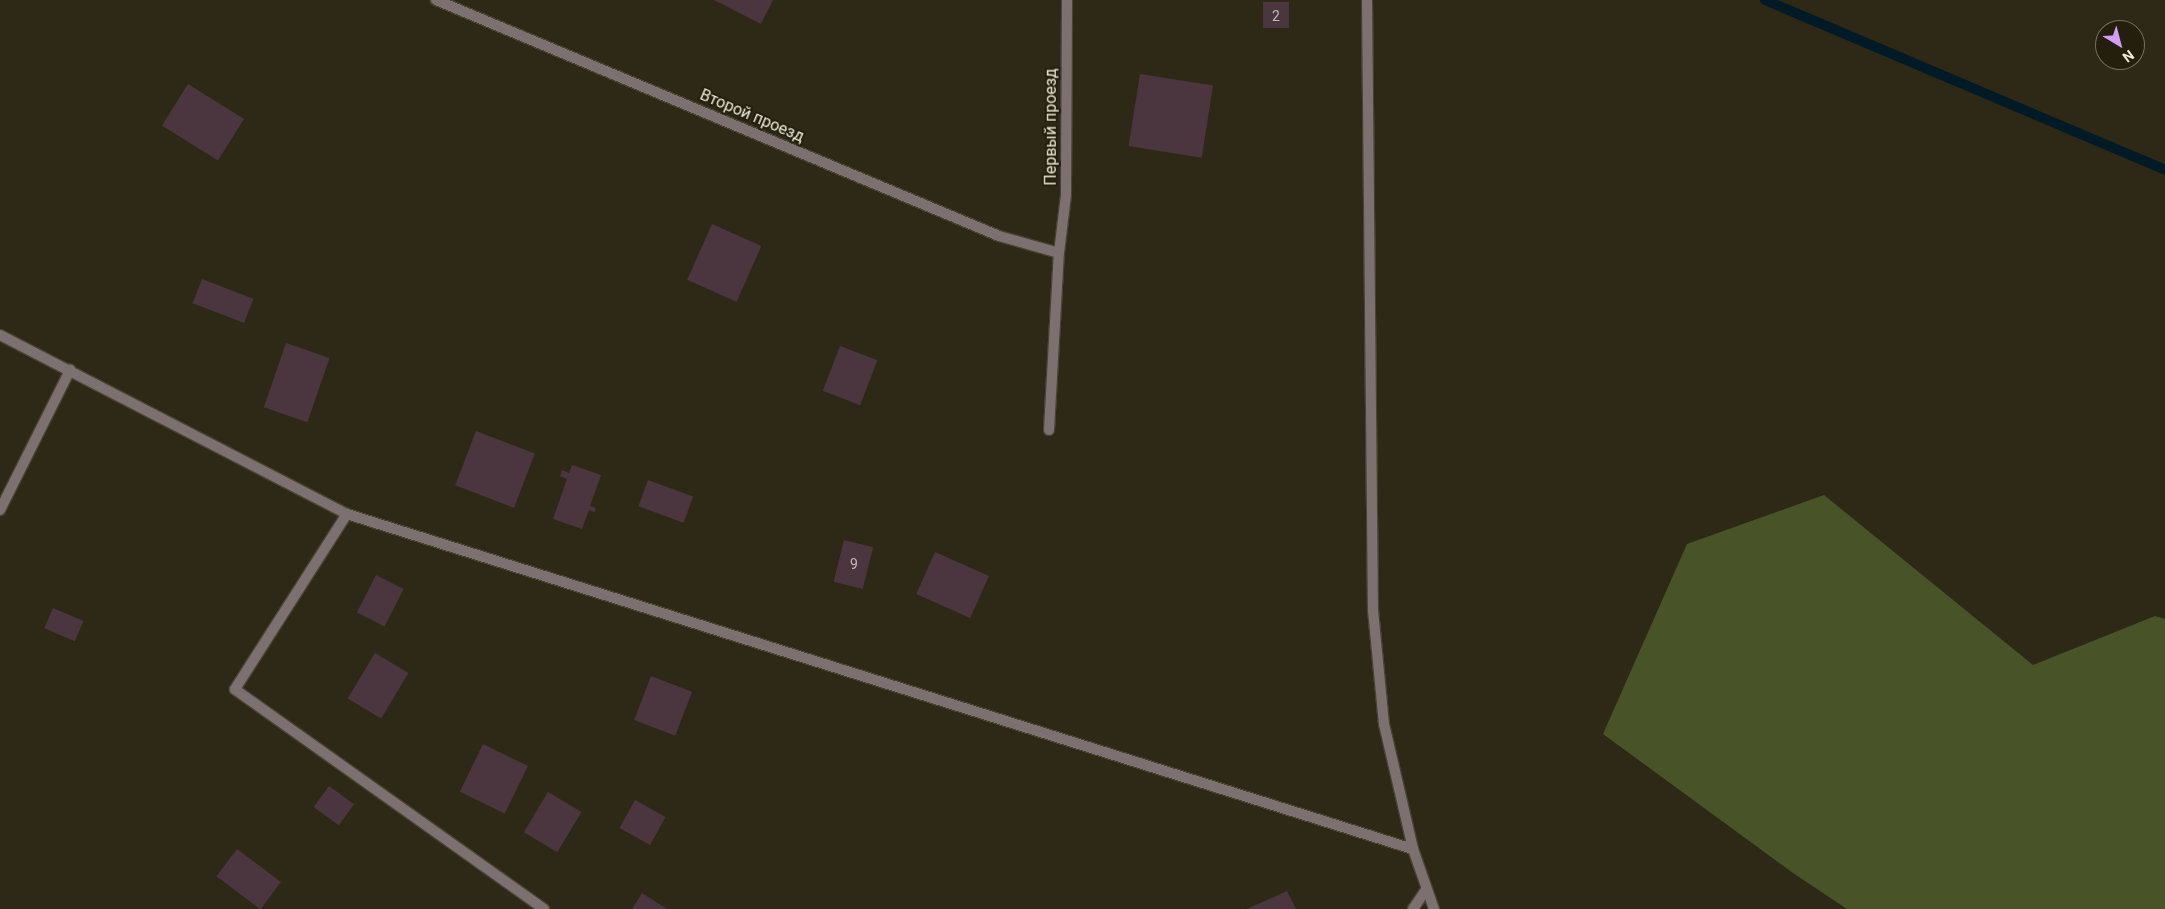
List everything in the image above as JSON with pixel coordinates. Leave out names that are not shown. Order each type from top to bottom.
[{"type":"street","name":"Второй проезд","points":[[436,0],[999,236],[1059,254]]},
{"type":"street","name":"Первый проезд","points":[[1049,430],[1059,254],[1066,195],[1066,0]]},
{"type":"street","points":[[1367,0],[1373,610],[1384,724],[1413,849],[1434,909]]},
{"type":"street","points":[[0,335],[346,514],[1413,849]]},
{"type":"street","points":[[0,510],[70,370]]},
{"type":"street","points":[[346,514],[235,689],[544,909]]},
{"type":"street","points":[[1413,909],[1426,890]]},
{"type":"green space","points":[[1824,495],[2033,665],[2155,616],[2165,619],[2165,909],[1847,909],[1793,873],[1603,734],[1687,544]]},
{"type":"building","points":[[714,0],[773,0],[761,24]]},
{"type":"building","points":[[1263,2],[1289,2],[1289,28],[1263,28]]},
{"type":"building","points":[[1140,74],[1213,86],[1202,158],[1129,146]]},
{"type":"building","points":[[188,84],[244,119],[218,161],[162,126]]},
{"type":"building","points":[[712,224],[761,246],[737,302],[687,280]]},
{"type":"building","points":[[202,279],[253,299],[244,323],[193,303]]},
{"type":"building","points":[[286,343],[329,358],[307,422],[264,407]]},
{"type":"building","points":[[840,346],[877,360],[860,405],[823,391]]},
{"type":"building","points":[[476,431],[535,454],[514,508],[455,485]]},
{"type":"building","points":[[572,465],[601,475],[590,506],[596,508],[595,512],[589,510],[582,529],[553,519],[567,479],[560,476],[562,470],[569,473]]},
{"type":"building","points":[[648,480],[693,496],[684,523],[638,506]]},
{"type":"building","points":[[844,540],[873,547],[863,589],[834,582]]},
{"type":"building","points":[[935,552],[989,576],[970,618],[916,594]]},
{"type":"building","points":[[376,575],[404,589],[385,626],[357,612]]},
{"type":"building","points":[[53,608],[83,621],[75,641],[44,628]]},
{"type":"building","points":[[375,653],[408,673],[381,719],[348,698]]},
{"type":"building","points":[[651,676],[692,692],[675,736],[634,720]]},
{"type":"building","points":[[483,744],[528,766],[505,814],[460,792]]},
{"type":"building","points":[[329,786],[354,804],[339,825],[314,807]]},
{"type":"building","points":[[548,792],[581,812],[557,852],[524,832]]},
{"type":"building","points":[[635,800],[666,817],[650,845],[619,828]]},
{"type":"building","points":[[237,849],[281,882],[260,909],[217,876]]},
{"type":"building","points":[[1287,891],[1296,909],[1247,909]]},
{"type":"building","points":[[642,893],[667,909],[632,909]]},
{"type":"waterway","points":[[1765,0],[2165,170]]}]
